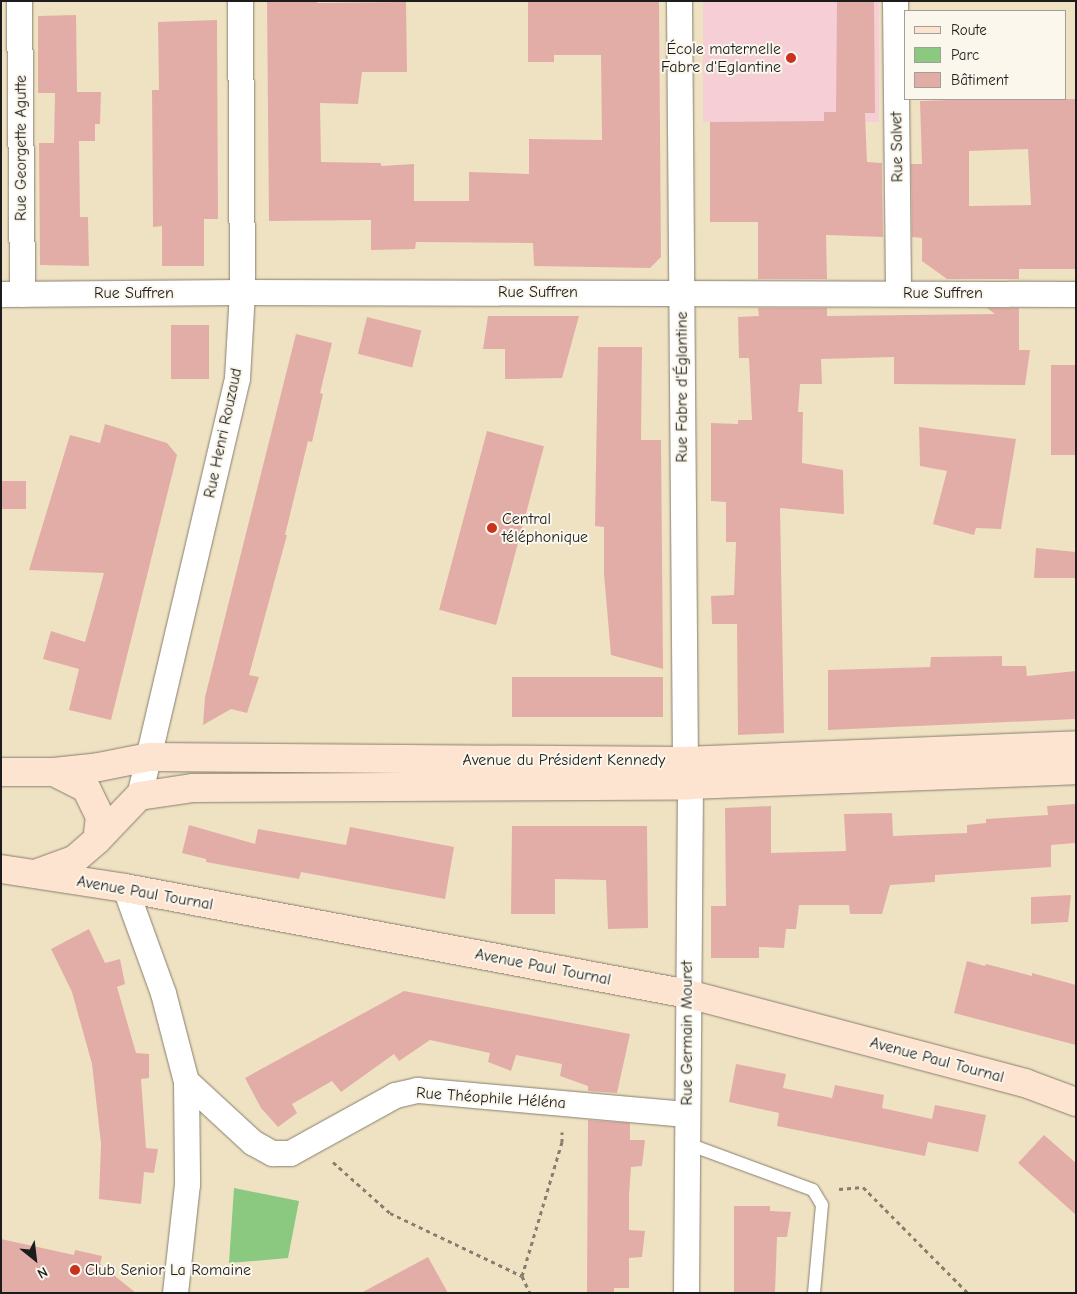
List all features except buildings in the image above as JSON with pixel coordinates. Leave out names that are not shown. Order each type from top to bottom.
[{"type":"main road","name":"Avenue du Président Kennedy","points":[[1,772],[54,772],[149,757],[687,773],[1076,744]]},
{"type":"main road","name":"Avenue du Président Kennedy","points":[[139,796],[193,788],[687,773],[1076,770]]},
{"type":"main road","name":"Avenue du Président Kennedy","points":[[54,772],[86,788],[100,817],[98,840]]},
{"type":"main road","points":[[37,874],[74,860],[98,840],[139,796]]},
{"type":"main road","name":"Avenue Paul Tournal","points":[[1,869],[125,888],[688,994],[1025,1083],[1076,1102]]},
{"type":"street","name":"Rue Georgette Agutte","points":[[12,294],[19,1]]},
{"type":"street","name":"Rue Henri Rouzaud","points":[[139,796],[237,378],[242,292],[240,1]]},
{"type":"street","name":"Rue Fabre d'Églantine","points":[[679,1],[687,773]]},
{"type":"street","name":"Rue Salvet","points":[[895,1],[898,293]]},
{"type":"street","name":"Rue Suffren","points":[[12,294],[242,292],[1076,294]]},
{"type":"street","name":"Rue Germain Mouret","points":[[686,1293],[688,1144],[687,773]]},
{"type":"street","points":[[125,888],[163,993],[186,1081],[187,1184],[175,1293]]},
{"type":"street","name":"Rue Théophile Héléna","points":[[186,1081],[252,1142],[272,1153],[290,1153],[394,1095],[417,1090],[687,1114]]},
{"type":"lane","points":[[688,1144],[813,1190],[822,1205],[814,1293]]},
{"type":"path","points":[[522,1276],[562,1142],[562,1102]]},
{"type":"path","points":[[310,1141],[390,1214],[522,1276],[530,1293]]},
{"type":"path","points":[[813,1190],[863,1187],[968,1293]]},
{"type":"shaded area","name":"École maternelle Fabre d'Eglantine","points":[[703,1],[879,1],[879,122],[703,122]]},
{"type":"green space","points":[[234,1188],[299,1201],[288,1258],[229,1263]]},
{"type":"place","name":"École maternelle Fabre d'Eglantine","points":[[791,58]]},
{"type":"place","name":"Central téléphonique","points":[[492,528]]},
{"type":"place","name":"Club Senior La Romaine","points":[[75,1270]]}]
